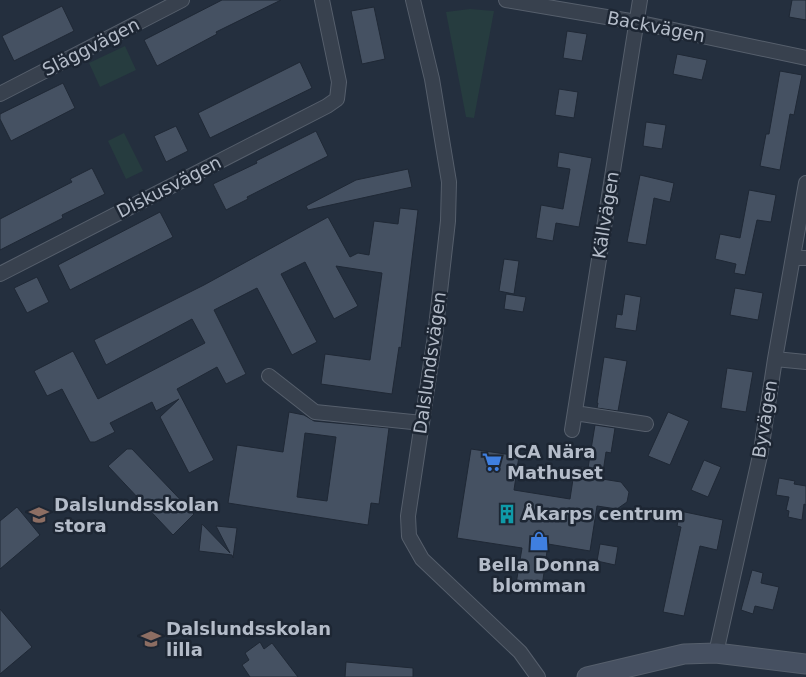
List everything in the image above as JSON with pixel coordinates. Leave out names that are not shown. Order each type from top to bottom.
[{"type":"street","name":"Släggvägen","points":[[0,94],[182,0]]},
{"type":"street","name":"Diskusvägen","points":[[0,274],[310,115],[337,99],[339,82],[322,0]]},
{"type":"street","name":"Backvägen","points":[[506,0],[636,22],[806,58]]},
{"type":"street","name":"Källvägen","points":[[572,430],[640,0]]},
{"type":"street","name":"Dalslundsvägen","points":[[418,1],[449,182],[448,221],[434,343],[408,516],[409,536],[422,559],[520,652],[538,677]]},
{"type":"street","name":"Byvägen","points":[[716,653],[761,451],[775,359],[800,258],[806,183]]},
{"type":"street","points":[[775,359],[806,362]]},
{"type":"street","points":[[269,376],[316,412],[422,423]]},
{"type":"street","points":[[575,413],[646,424]]},
{"type":"street","points":[[587,677],[684,654],[716,653],[806,664]]},
{"type":"green space","points":[[470,9],[494,11],[474,118],[466,117],[446,12]]},
{"type":"green space","points":[[125,46],[136,70],[100,87],[89,63]]},
{"type":"green space","points":[[124,133],[143,171],[126,179],[108,141]]},
{"type":"building","points":[[222,0],[281,0],[216,32],[217,34],[157,66],[144,40]]},
{"type":"building","points":[[792,0],[806,0],[806,20],[789,17]]},
{"type":"building","points":[[62,6],[74,31],[14,61],[2,36]]},
{"type":"building","points":[[374,7],[385,59],[362,64],[351,11]]},
{"type":"building","points":[[567,31],[587,34],[582,61],[563,58]]},
{"type":"building","points":[[677,54],[707,60],[702,80],[673,74]]},
{"type":"building","points":[[300,62],[312,88],[210,138],[198,113]]},
{"type":"building","points":[[780,71],[802,75],[794,115],[790,114],[780,170],[760,166],[766,134],[769,134]]},
{"type":"building","points":[[63,83],[75,108],[11,141],[0,119],[0,114]]},
{"type":"building","points":[[559,89],[578,92],[574,118],[555,115]]},
{"type":"building","points":[[646,122],[666,125],[662,149],[643,146]]},
{"type":"building","points":[[176,126],[188,151],[166,162],[154,136]]},
{"type":"building","points":[[316,131],[328,156],[247,197],[248,199],[226,210],[213,184]]},
{"type":"building","points":[[559,152],[592,158],[579,227],[556,223],[553,241],[536,238],[541,205],[563,209],[570,169],[557,167]]},
{"type":"building","points":[[92,168],[105,194],[62,215],[63,218],[0,250],[0,219],[72,182],[70,179]]},
{"type":"building","points":[[408,169],[412,187],[308,210],[306,206],[356,180]]},
{"type":"building","points":[[640,175],[674,183],[670,202],[654,198],[646,245],[627,242]]},
{"type":"building","points":[[749,190],[776,195],[771,222],[757,220],[745,275],[734,273],[736,264],[715,259],[720,234],[740,238]]},
{"type":"building","points":[[400,208],[418,210],[401,348],[399,347],[392,394],[321,384],[325,354],[370,360],[382,273],[336,266],[358,306],[334,319],[305,262],[281,274],[317,342],[292,355],[257,288],[214,310],[246,374],[226,384],[217,367],[177,389],[214,460],[189,473],[160,417],[179,399],[156,411],[152,402],[110,423],[115,432],[95,442],[90,442],[62,389],[47,396],[34,371],[73,351],[98,399],[205,343],[192,319],[106,365],[94,340],[204,285],[328,217],[350,257],[358,253],[369,255],[374,221],[398,224]]},
{"type":"building","points":[[160,212],[173,237],[70,290],[58,265]]},
{"type":"building","points":[[504,259],[519,261],[514,294],[499,291]]},
{"type":"building","points":[[37,277],[49,302],[27,313],[14,288]]},
{"type":"building","points":[[735,288],[763,293],[758,320],[730,315]]},
{"type":"building","points":[[506,294],[526,297],[523,312],[504,309]]},
{"type":"building","points":[[625,294],[641,297],[636,331],[615,328],[617,314],[622,315]]},
{"type":"building","points":[[604,357],[627,361],[618,411],[597,408]]},
{"type":"building","points":[[727,368],[753,372],[746,412],[721,408]]},
{"type":"building","points":[[289,412],[304,415],[314,421],[389,428],[379,504],[371,503],[368,525],[228,503],[237,445],[283,452]],"holes":[[[305,433],[336,437],[327,501],[297,497]]]},
{"type":"building","points":[[668,412],[689,421],[670,465],[648,456]]},
{"type":"building","name":"Åkarps centrum","points":[[595,425],[615,428],[611,453],[606,452],[602,479],[621,482],[629,492],[627,502],[617,509],[597,506],[590,551],[548,544],[541,594],[515,590],[522,548],[457,538],[471,449],[519,456],[514,490],[570,499],[575,466],[588,468]]},
{"type":"building","points":[[127,449],[132,449],[194,514],[173,535],[108,466]]},
{"type":"building","points":[[704,460],[721,467],[708,497],[691,490]]},
{"type":"building","points":[[779,478],[795,481],[794,484],[806,486],[806,505],[804,504],[802,520],[788,517],[789,511],[786,510],[789,497],[776,495]]},
{"type":"building","points":[[17,507],[40,535],[0,569],[0,521]]},
{"type":"building","points":[[680,511],[723,520],[717,550],[700,546],[684,616],[663,612],[681,527],[677,526]]},
{"type":"building","points":[[202,524],[230,553],[216,526],[237,528],[233,558],[232,555],[199,551]]},
{"type":"building","points":[[600,544],[618,547],[615,565],[597,561]]},
{"type":"building","points":[[752,570],[763,573],[761,583],[779,587],[773,610],[755,606],[753,614],[741,610]]},
{"type":"building","points":[[0,609],[32,647],[0,674]]},
{"type":"building","points":[[260,642],[264,649],[272,643],[298,677],[250,677],[242,665],[249,660],[245,653]]},
{"type":"building","points":[[346,662],[413,668],[413,677],[345,677]]},
{"type":"place","name":"ICA Nära Mathuset","points":[[492,462]]},
{"type":"place","name":"Åkarps centrum","points":[[507,514]]},
{"type":"place","name":"Dalslundsskolan stora","points":[[39,515]]},
{"type":"place","name":"Bella Donna blomman","points":[[539,541]]},
{"type":"place","name":"Dalslundsskolan lilla","points":[[151,639]]}]
